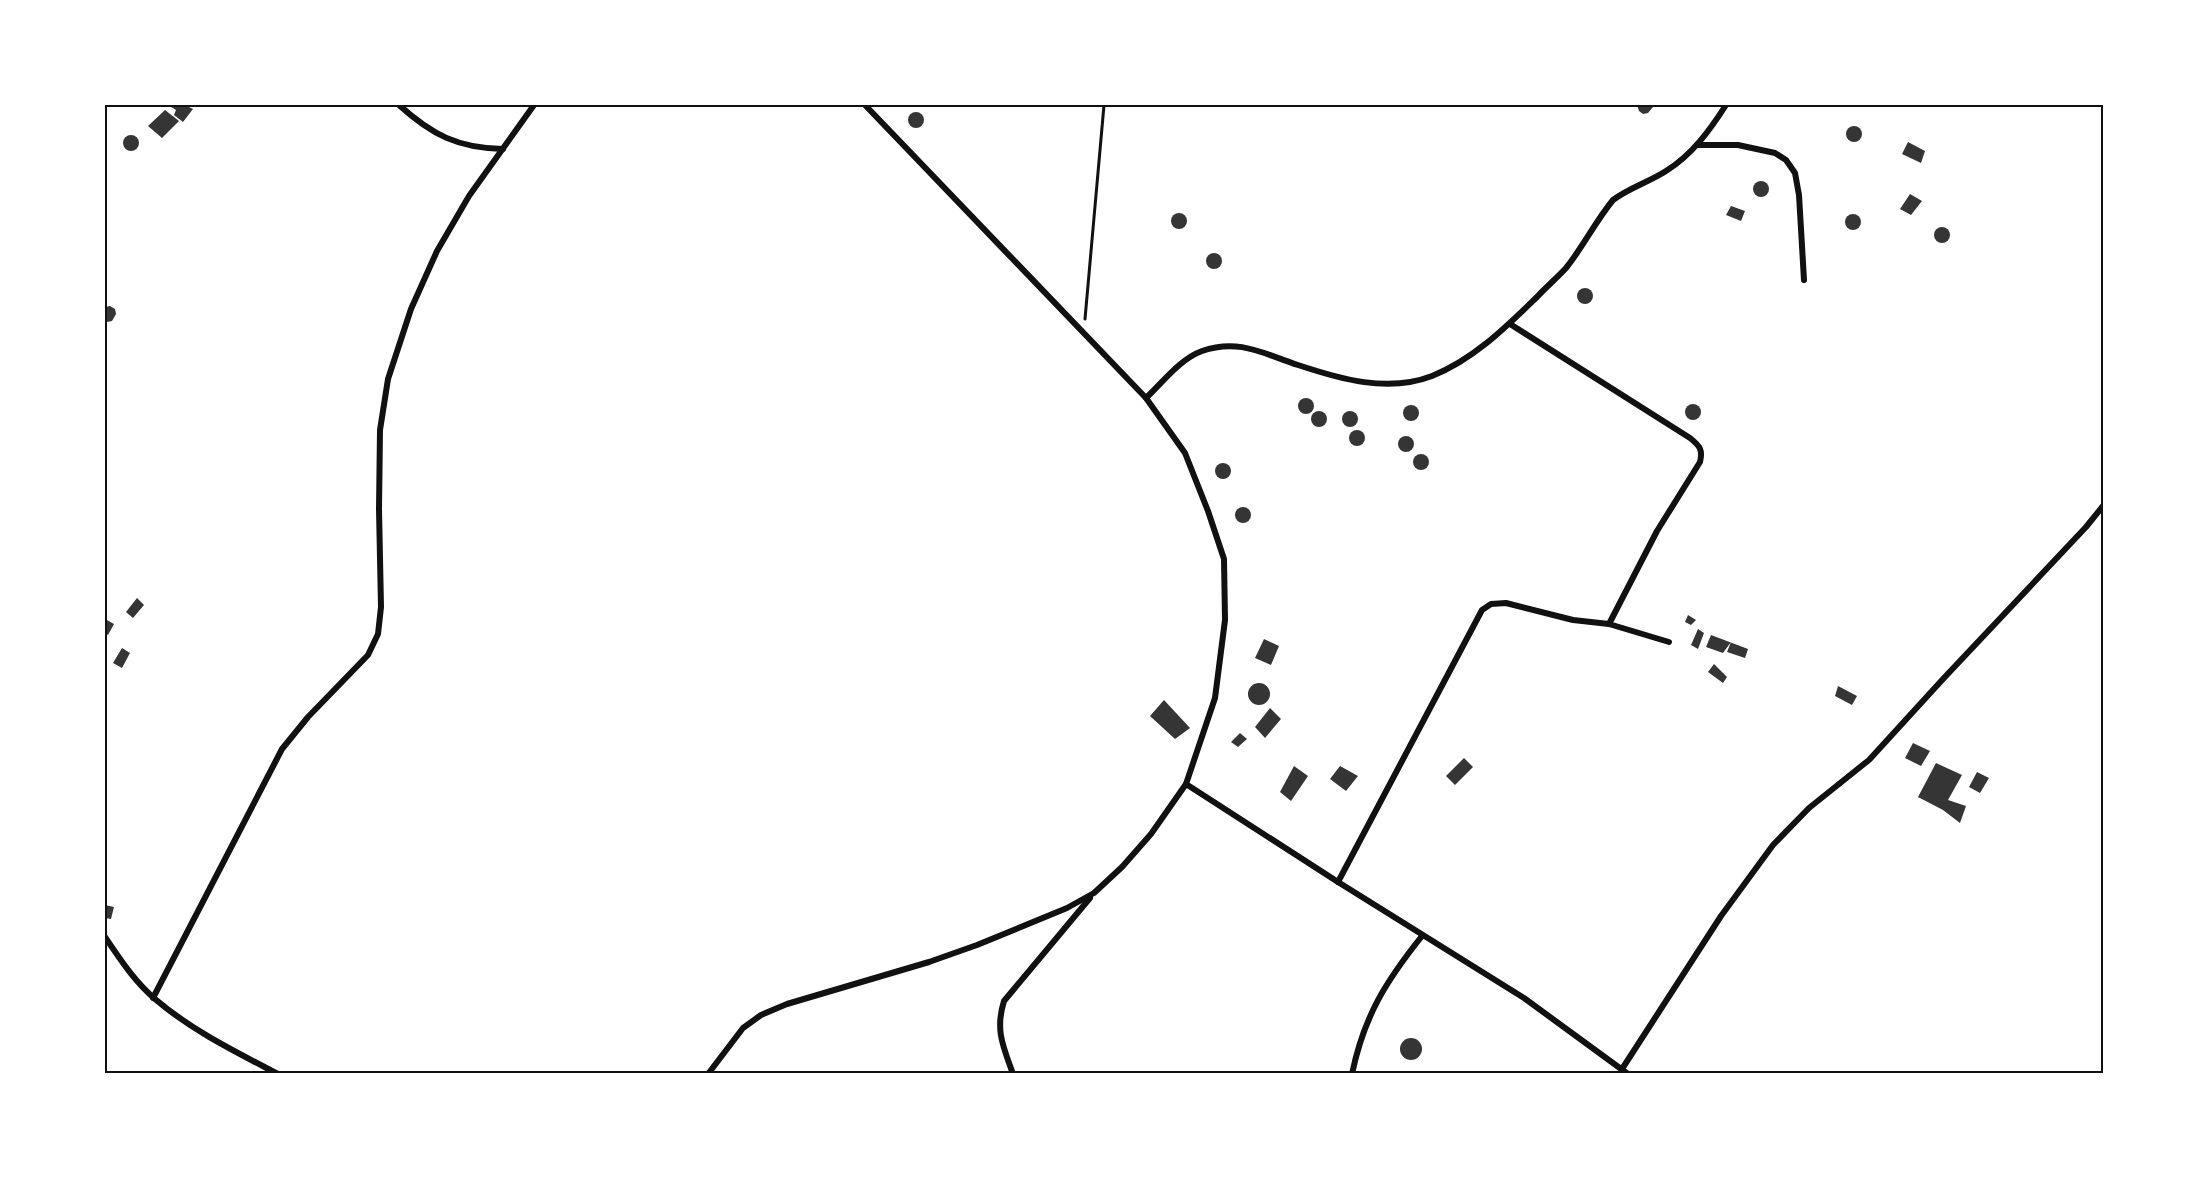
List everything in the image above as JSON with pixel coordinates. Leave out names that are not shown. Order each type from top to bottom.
[{"type":"street","points":[[399,105],[428,128],[453,142],[478,148],[503,149]]},
{"type":"street","points":[[153,998],[282,749],[316,708],[368,655],[378,634],[381,624],[379,509],[381,430],[388,380],[411,309],[437,251],[469,196],[534,105]]},
{"type":"street","points":[[865,105],[1146,398],[1185,453],[1209,511],[1224,559],[1225,620],[1215,698],[1186,784],[1151,834],[1069,921],[1004,1001],[999,1018],[1000,1033],[1013,1074]]},
{"type":"street","points":[[1146,398],[1182,363],[1200,352],[1225,345],[1258,349],[1297,365],[1359,383],[1400,383],[1431,376],[1464,359],[1510,324],[1566,267],[1613,200],[1623,192],[1668,170],[1697,145],[1726,105]]},
{"type":"street","points":[[1697,145],[1738,145],[1775,153],[1786,160],[1795,173],[1799,195],[1804,280]]},
{"type":"street","points":[[1510,324],[1700,446],[1702,453],[1700,462],[1657,531],[1609,624]]},
{"type":"street","points":[[1186,784],[1422,936],[1524,998],[1625,1072],[1720,916],[1773,845],[1809,808],[1869,760],[2103,506]]},
{"type":"street","points":[[1338,882],[1482,610],[1491,604],[1506,603],[1573,620],[1609,624],[1670,642]]},
{"type":"street","points":[[708,1074],[743,1028],[761,1015],[787,1004],[929,962],[977,945],[1067,908],[1094,894]]},
{"type":"street","points":[[1352,1074],[1363,1031],[1383,989],[1422,936]]},
{"type":"street","points":[[105,937],[127,970],[153,998],[207,1035],[278,1074]]},
{"type":"path","points":[[1083,333],[1104,105]]},
{"type":"building","points":[[168,105],[185,105],[193,109],[183,122],[174,115],[176,110]]},
{"type":"building","points":[[1637,105],[1652,105],[1653,107],[1648,113],[1643,114]]},
{"type":"building","points":[[165,110],[179,121],[162,138],[148,126]]},
{"type":"building","points":[[916,112],[924,120],[916,128],[908,120]]},
{"type":"building","points":[[1854,126],[1862,134],[1854,142],[1846,134]]},
{"type":"building","points":[[131,135],[139,143],[131,151],[123,143]]},
{"type":"building","points":[[1908,142],[1925,151],[1921,163],[1902,154]]},
{"type":"building","points":[[1761,181],[1769,189],[1761,197],[1753,189]]},
{"type":"building","points":[[1910,194],[1922,201],[1911,215],[1900,209]]},
{"type":"building","points":[[1731,206],[1745,211],[1741,221],[1726,215]]},
{"type":"building","points":[[1179,213],[1187,221],[1179,229],[1171,221]]},
{"type":"building","points":[[1853,214],[1861,222],[1853,230],[1845,222]]},
{"type":"building","points":[[1942,227],[1950,235],[1942,243],[1934,235]]},
{"type":"building","points":[[1214,253],[1222,261],[1214,269],[1206,261]]},
{"type":"building","points":[[1585,288],[1593,296],[1585,304],[1577,296]]},
{"type":"building","points":[[110,306],[115,309],[116,314],[112,321],[107,322],[105,307]]},
{"type":"building","points":[[1306,398],[1314,406],[1306,414],[1298,406]]},
{"type":"building","points":[[1693,404],[1701,412],[1693,420],[1685,412]]},
{"type":"building","points":[[1411,405],[1419,413],[1411,421],[1403,413]]},
{"type":"building","points":[[1319,411],[1327,419],[1319,427],[1311,419]]},
{"type":"building","points":[[1350,411],[1358,419],[1350,427],[1342,419]]},
{"type":"building","points":[[1357,430],[1365,438],[1357,446],[1349,438]]},
{"type":"building","points":[[1406,436],[1414,444],[1406,452],[1398,444]]},
{"type":"building","points":[[1421,454],[1429,462],[1421,470],[1413,462]]},
{"type":"building","points":[[1223,463],[1231,471],[1223,479],[1215,471]]},
{"type":"building","points":[[1243,507],[1251,515],[1243,523],[1235,515]]},
{"type":"building","points":[[137,598],[144,605],[133,618],[126,612]]},
{"type":"building","points":[[1688,615],[1696,620],[1691,625],[1685,622]]},
{"type":"building","points":[[105,619],[114,624],[108,635],[105,633]]},
{"type":"building","points":[[1698,629],[1704,633],[1698,649],[1691,645]]},
{"type":"building","points":[[1711,635],[1731,642],[1723,653],[1706,647]]},
{"type":"building","points":[[1264,639],[1279,646],[1271,665],[1255,658]]},
{"type":"building","points":[[1731,642],[1748,649],[1745,658],[1727,652]]},
{"type":"building","points":[[122,648],[130,653],[122,668],[113,663]]},
{"type":"building","points":[[1714,664],[1727,677],[1723,683],[1708,672]]},
{"type":"building","points":[[1259,683],[1269,690],[1270,694],[1263,704],[1259,705],[1249,698],[1248,694],[1255,684]]},
{"type":"building","points":[[1838,686],[1857,696],[1852,705],[1835,696]]},
{"type":"building","points":[[1164,700],[1190,728],[1175,739],[1150,716]]},
{"type":"building","points":[[1270,708],[1281,719],[1265,738],[1255,727]]},
{"type":"building","points":[[1240,733],[1247,739],[1238,747],[1231,742]]},
{"type":"building","points":[[1913,743],[1930,751],[1921,766],[1905,758]]},
{"type":"building","points":[[1464,758],[1473,767],[1455,785],[1446,776]]},
{"type":"building","points":[[1936,763],[1962,775],[1948,800],[1966,806],[1960,823],[1943,810],[1918,797]]},
{"type":"building","points":[[1294,766],[1308,776],[1291,801],[1280,792]]},
{"type":"building","points":[[1340,766],[1358,776],[1346,791],[1330,779]]},
{"type":"building","points":[[1977,772],[1989,778],[1980,793],[1969,787]]},
{"type":"building","points":[[105,905],[114,907],[111,919],[105,918]]},
{"type":"building","points":[[1411,1038],[1419,1041],[1422,1049],[1419,1057],[1411,1060],[1403,1057],[1400,1049],[1403,1041]]}]
